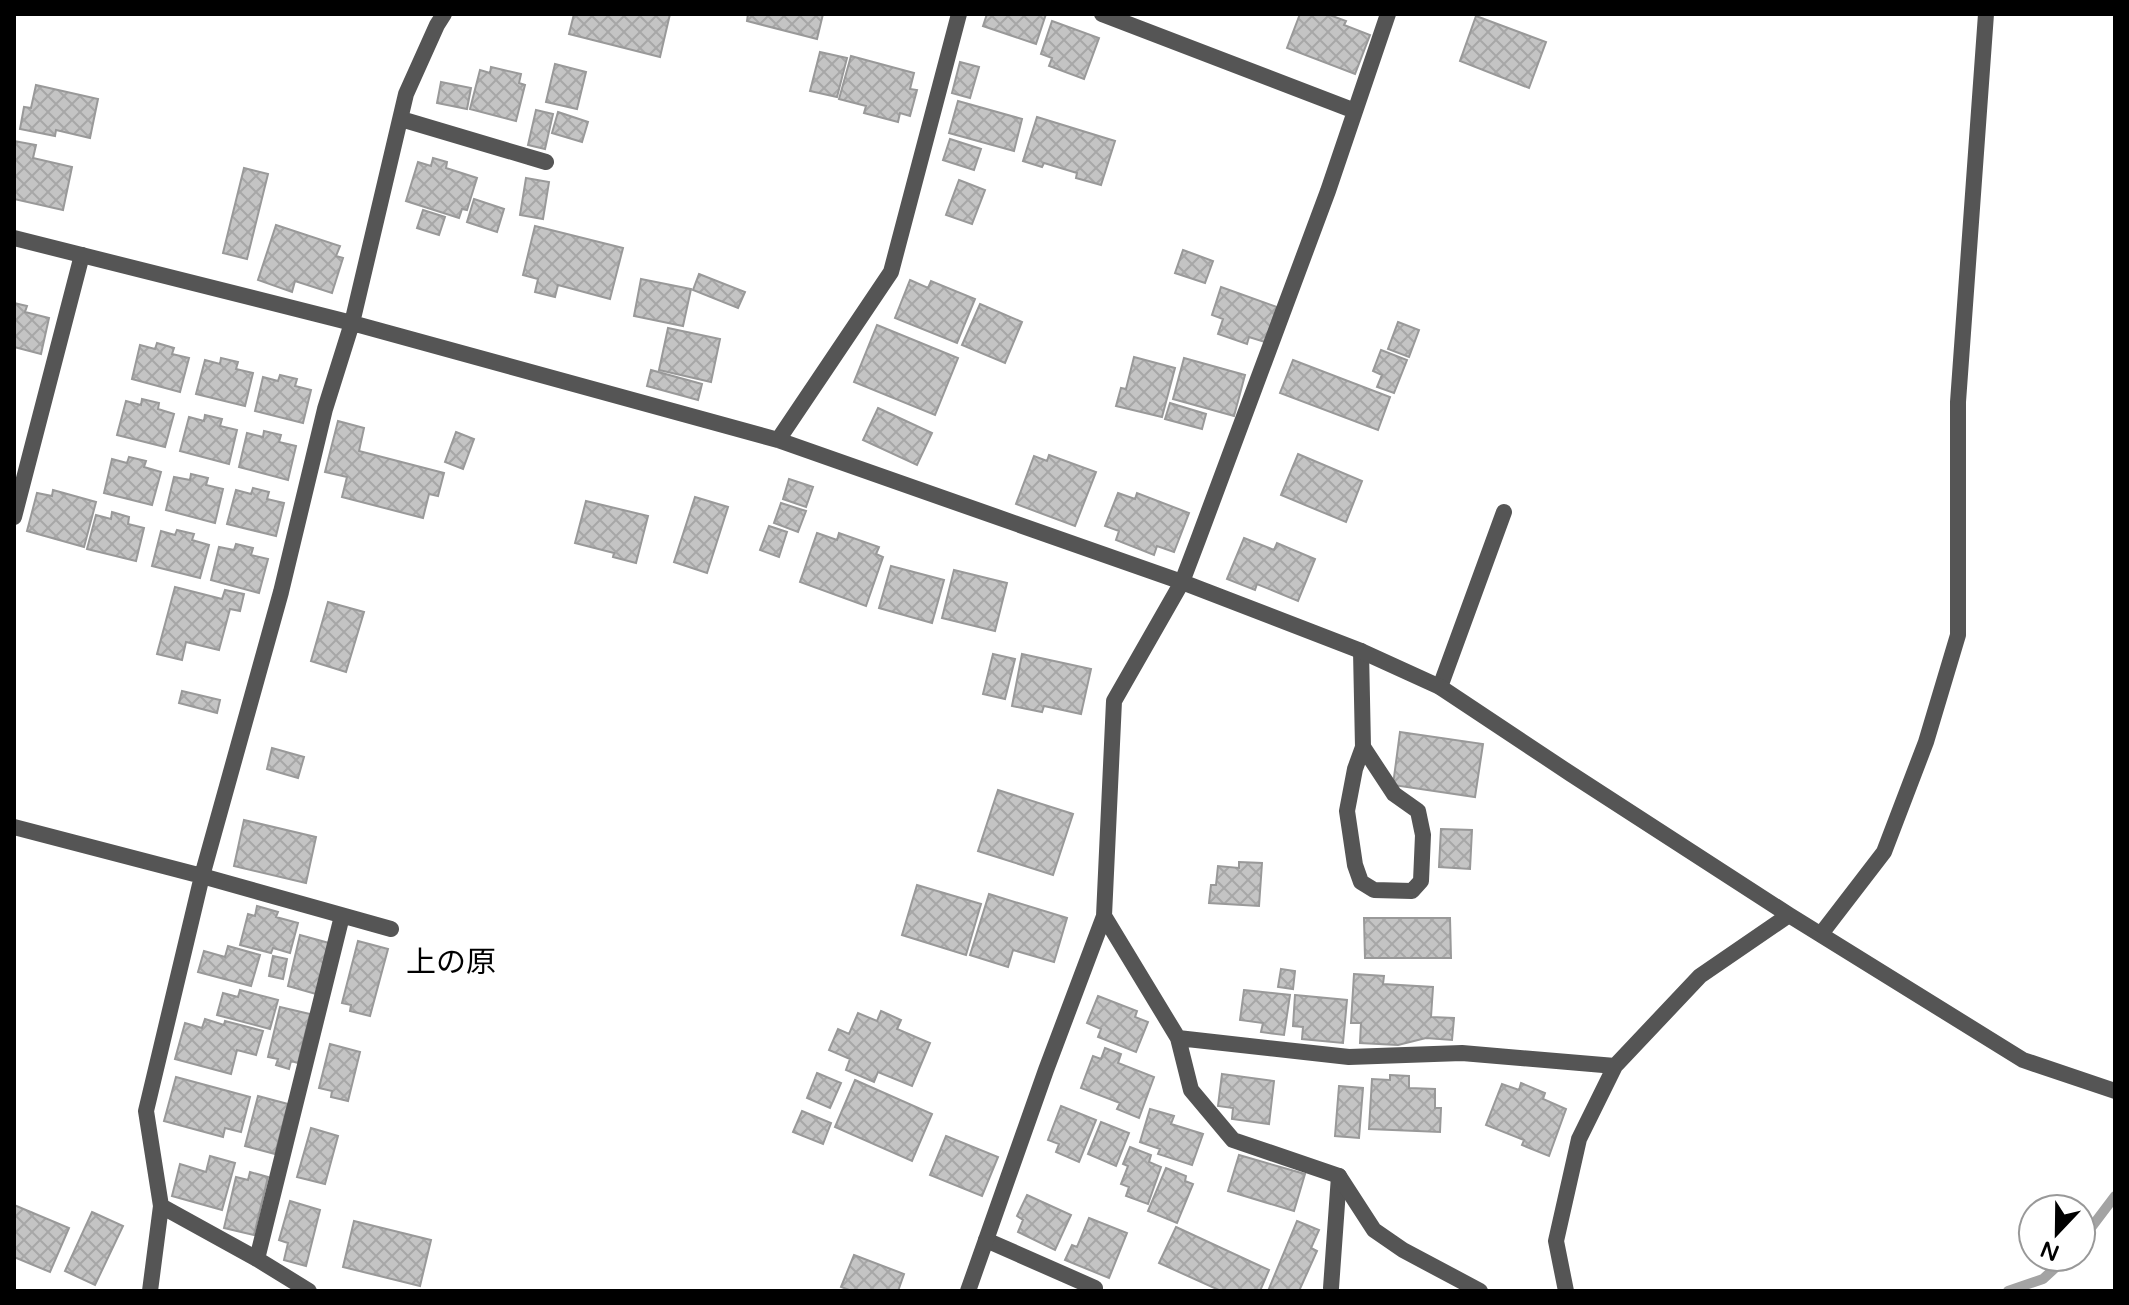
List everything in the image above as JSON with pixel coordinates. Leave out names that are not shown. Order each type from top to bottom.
[{"type":"street","points":[[150,1291],[161,1206],[146,1111],[202,876],[281,592],[325,409],[352,323],[406,94],[444,14]]},
{"type":"street","points":[[778,440],[891,272],[959,14]]},
{"type":"street","points":[[1102,14],[1355,111]]},
{"type":"street","points":[[968,1291],[1104,916],[1114,701],[1182,582],[1328,191],[1388,14]]},
{"type":"street","points":[[1821,934],[1884,852],[1926,742],[1958,635],[1958,402],[1986,14]]},
{"type":"street","points":[[401,119],[546,162]]},
{"type":"street","points":[[14,238],[352,323],[778,440],[1182,582],[1361,651],[1440,687],[1789,915],[2023,1060],[2115,1091]]},
{"type":"street","points":[[14,517],[82,255]]},
{"type":"street","points":[[1440,687],[1504,512]]},
{"type":"street","points":[[1361,651],[1363,747],[1355,769],[1347,811],[1355,865],[1361,882],[1374,890],[1412,891],[1421,881],[1423,835],[1418,811],[1394,794],[1363,747]]},
{"type":"street","points":[[14,827],[391,929]]},
{"type":"street","points":[[1566,1291],[1556,1241],[1579,1139],[1615,1066],[1700,976],[1789,915]]},
{"type":"street","points":[[257,1259],[342,916]]},
{"type":"street","points":[[1104,916],[1178,1038],[1191,1090],[1233,1140],[1339,1176],[1374,1230],[1403,1250],[1480,1291]]},
{"type":"street","points":[[1178,1038],[1349,1057],[1462,1053],[1615,1066]]},
{"type":"street","points":[[1331,1288],[1339,1176]]},
{"type":"street","points":[[161,1206],[309,1291]]},
{"type":"street","points":[[986,1240],[1095,1288],[1094,1291]]},
{"type":"building","points":[[574,14],[670,14],[660,57],[569,34]]},
{"type":"building","points":[[748,14],[823,14],[817,39],[747,21]]},
{"type":"building","points":[[987,14],[1046,14],[1036,44],[983,26]]},
{"type":"building","points":[[1300,14],[1327,14],[1346,21],[1344,25],[1370,35],[1355,74],[1287,48]]},
{"type":"building","points":[[1476,16],[1546,42],[1529,88],[1460,61]]},
{"type":"building","points":[[1052,21],[1099,38],[1084,79],[1049,66],[1052,58],[1041,54]]},
{"type":"building","points":[[820,52],[847,58],[837,97],[810,91]]},
{"type":"building","points":[[851,56],[914,73],[910,89],[917,90],[910,116],[900,113],[898,122],[864,113],[866,106],[839,99]]},
{"type":"building","points":[[960,62],[979,67],[970,98],[952,93]]},
{"type":"building","points":[[555,64],[586,72],[577,109],[546,102]]},
{"type":"building","points":[[491,67],[521,74],[519,83],[525,85],[516,121],[470,109],[480,70],[490,73]]},
{"type":"building","points":[[441,82],[471,88],[467,109],[437,103]]},
{"type":"building","points":[[36,85],[98,99],[90,138],[56,130],[55,136],[20,129],[24,107],[31,108]]},
{"type":"building","points":[[958,101],[1022,119],[1014,151],[949,133]]},
{"type":"building","points":[[536,110],[553,114],[545,149],[528,145]]},
{"type":"building","points":[[558,112],[588,122],[582,142],[552,133]]},
{"type":"building","points":[[1037,117],[1115,141],[1101,185],[1076,178],[1077,173],[1044,163],[1042,167],[1023,161]]},
{"type":"building","points":[[950,139],[981,149],[974,170],[943,160]]},
{"type":"building","points":[[14,141],[36,145],[33,158],[72,167],[63,210],[14,199]]},
{"type":"building","points":[[433,158],[447,162],[446,168],[477,178],[467,210],[462,209],[459,218],[406,201],[418,162],[431,166]]},
{"type":"building","points":[[244,168],[268,174],[247,259],[223,253]]},
{"type":"building","points":[[526,178],[549,182],[543,219],[520,215]]},
{"type":"building","points":[[959,180],[985,190],[972,224],[946,215]]},
{"type":"building","points":[[474,199],[504,209],[497,232],[467,222]]},
{"type":"building","points":[[423,210],[445,217],[439,235],[417,228]]},
{"type":"building","points":[[276,225],[340,246],[336,256],[343,258],[332,293],[295,281],[292,292],[258,280]]},
{"type":"building","points":[[535,226],[623,248],[610,299],[558,285],[555,297],[535,292],[538,279],[523,275]]},
{"type":"building","points":[[1183,250],[1213,261],[1205,283],[1175,273]]},
{"type":"building","points":[[699,274],[745,292],[738,308],[693,290]]},
{"type":"building","points":[[641,279],[691,289],[683,326],[634,316]]},
{"type":"building","points":[[910,280],[928,288],[931,281],[975,299],[957,343],[895,318]]},
{"type":"building","points":[[1221,287],[1277,307],[1265,342],[1249,337],[1247,344],[1218,334],[1223,319],[1212,315]]},
{"type":"building","points":[[14,303],[27,306],[25,312],[49,318],[41,354],[14,347]]},
{"type":"building","points":[[980,304],[1022,322],[1005,363],[962,345]]},
{"type":"building","points":[[1398,322],[1419,330],[1409,357],[1388,349]]},
{"type":"building","points":[[877,325],[958,358],[935,415],[854,382]]},
{"type":"building","points":[[668,328],[720,339],[711,382],[659,370]]},
{"type":"building","points":[[157,343],[174,348],[172,354],[189,358],[180,392],[132,379],[140,345],[155,349]]},
{"type":"building","points":[[1381,350],[1407,360],[1394,393],[1377,387],[1382,375],[1373,371]]},
{"type":"building","points":[[1134,357],[1175,368],[1162,417],[1116,406],[1121,388],[1126,389]]},
{"type":"building","points":[[221,358],[238,362],[236,369],[253,373],[245,406],[196,394],[205,360],[220,364]]},
{"type":"building","points":[[1184,358],[1245,375],[1234,416],[1173,399]]},
{"type":"building","points":[[1293,360],[1390,397],[1378,430],[1280,393]]},
{"type":"building","points":[[651,370],[702,384],[698,400],[647,386]]},
{"type":"building","points":[[280,375],[297,379],[295,386],[311,390],[303,423],[255,411],[263,377],[278,381]]},
{"type":"building","points":[[142,399],[159,403],[158,409],[174,414],[165,447],[117,435],[126,401],[141,405]]},
{"type":"building","points":[[1170,403],[1206,414],[1202,429],[1165,419]]},
{"type":"building","points":[[878,408],[932,433],[917,465],[863,440]]},
{"type":"building","points":[[205,415],[222,419],[220,426],[237,430],[229,464],[180,451],[189,417],[204,421]]},
{"type":"building","points":[[338,421],[364,428],[359,451],[444,473],[438,496],[429,494],[423,518],[342,497],[347,477],[325,472]]},
{"type":"building","points":[[264,431],[281,435],[279,442],[296,446],[288,480],[239,467],[247,433],[263,437]]},
{"type":"building","points":[[456,432],[474,439],[463,469],[445,462]]},
{"type":"building","points":[[1298,454],[1362,481],[1346,522],[1281,495]]},
{"type":"building","points":[[1049,455],[1096,472],[1075,526],[1016,504],[1034,456],[1047,461]]},
{"type":"building","points":[[129,457],[146,461],[144,467],[161,472],[152,505],[104,493],[112,459],[127,463]]},
{"type":"building","points":[[191,474],[208,478],[206,485],[223,489],[215,523],[166,510],[174,477],[190,480]]},
{"type":"building","points":[[789,479],[813,487],[806,507],[783,499]]},
{"type":"building","points":[[253,488],[269,492],[267,499],[284,503],[276,536],[227,524],[236,490],[251,494]]},
{"type":"building","points":[[53,490],[96,502],[84,547],[27,531],[37,493],[52,496]]},
{"type":"building","points":[[1118,493],[1135,499],[1137,493],[1189,513],[1174,552],[1157,546],[1154,555],[1116,540],[1119,531],[1105,526]]},
{"type":"building","points":[[695,497],[728,507],[707,573],[674,562]]},
{"type":"building","points":[[586,501],[648,516],[636,563],[613,557],[614,553],[575,543]]},
{"type":"building","points":[[781,503],[806,511],[798,532],[774,523]]},
{"type":"building","points":[[112,512],[129,517],[128,524],[144,528],[136,561],[87,549],[96,515],[111,519]]},
{"type":"building","points":[[769,526],[787,532],[779,557],[760,550]]},
{"type":"building","points":[[177,530],[194,534],[192,540],[209,545],[200,578],[152,566],[161,531],[175,535]]},
{"type":"building","points":[[817,533],[837,540],[839,533],[879,547],[876,554],[883,557],[866,606],[800,582]]},
{"type":"building","points":[[1244,538],[1274,550],[1277,543],[1315,559],[1298,601],[1257,584],[1255,590],[1227,579]]},
{"type":"building","points":[[236,544],[253,548],[251,555],[268,559],[259,593],[211,580],[219,547],[234,550]]},
{"type":"building","points":[[891,566],[944,580],[932,623],[879,608]]},
{"type":"building","points":[[954,570],[1007,583],[995,631],[942,618]]},
{"type":"building","points":[[175,587],[222,599],[225,590],[244,594],[240,611],[230,609],[219,650],[186,642],[182,660],[157,654]]},
{"type":"building","points":[[328,602],[364,612],[346,672],[311,661]]},
{"type":"building","points":[[993,654],[1015,659],[1005,699],[983,694]]},
{"type":"building","points":[[1022,654],[1091,669],[1081,714],[1044,706],[1042,712],[1012,706]]},
{"type":"building","points":[[182,691],[220,700],[217,713],[179,703]]},
{"type":"building","points":[[1400,732],[1483,744],[1475,797],[1393,785]]},
{"type":"building","points":[[272,748],[304,757],[298,778],[267,769]]},
{"type":"building","points":[[998,790],[1073,814],[1053,875],[978,851]]},
{"type":"building","points":[[244,820],[316,837],[306,883],[234,866]]},
{"type":"building","points":[[1441,829],[1472,830],[1470,869],[1439,867]]},
{"type":"building","points":[[1239,862],[1262,863],[1259,906],[1209,903],[1211,885],[1216,885],[1218,866],[1239,868]]},
{"type":"building","points":[[917,885],[981,904],[966,955],[902,935]]},
{"type":"building","points":[[989,894],[1067,918],[1054,962],[1013,950],[1008,967],[970,955]]},
{"type":"building","points":[[257,906],[278,912],[276,917],[298,923],[290,953],[273,948],[271,953],[240,945],[248,914],[255,916]]},
{"type":"building","points":[[1364,918],[1450,918],[1451,958],[1365,958]]},
{"type":"building","points":[[300,935],[329,943],[316,994],[288,986]]},
{"type":"building","points":[[358,941],[388,949],[370,1016],[350,1011],[351,1005],[342,1003]]},
{"type":"building","points":[[228,946],[260,955],[251,986],[198,972],[204,951],[225,957]]},
{"type":"building","points":[[273,956],[287,959],[283,979],[269,976]]},
{"type":"building","points":[[1281,969],[1295,971],[1293,989],[1278,987]]},
{"type":"building","points":[[1354,974],[1384,976],[1383,984],[1433,987],[1431,1017],[1454,1018],[1452,1040],[1426,1038],[1398,1045],[1360,1043],[1361,1023],[1351,1023]]},
{"type":"building","points":[[240,990],[278,1000],[270,1029],[217,1015],[223,993],[238,997]]},
{"type":"building","points":[[1244,990],[1290,995],[1284,1035],[1261,1032],[1263,1023],[1240,1020]]},
{"type":"building","points":[[1295,995],[1347,1000],[1343,1043],[1302,1039],[1303,1027],[1293,1026]]},
{"type":"building","points":[[1098,996],[1137,1011],[1135,1017],[1148,1022],[1136,1052],[1098,1037],[1101,1029],[1087,1023]]},
{"type":"building","points":[[280,1007],[310,1014],[298,1063],[291,1061],[289,1069],[276,1065],[278,1059],[268,1057]]},
{"type":"building","points":[[881,1011],[901,1020],[897,1029],[930,1043],[912,1086],[878,1072],[874,1082],[846,1070],[850,1059],[829,1050],[838,1029],[849,1034],[858,1013],[877,1021]]},
{"type":"building","points":[[205,1019],[263,1031],[256,1055],[237,1050],[231,1074],[175,1059],[185,1023],[202,1028]]},
{"type":"building","points":[[330,1044],[360,1052],[348,1101],[331,1097],[332,1091],[319,1088]]},
{"type":"building","points":[[1105,1048],[1121,1054],[1118,1063],[1154,1077],[1139,1118],[1117,1109],[1120,1103],[1081,1088],[1093,1056],[1101,1059]]},
{"type":"building","points":[[817,1073],[841,1083],[830,1108],[807,1098]]},
{"type":"building","points":[[1222,1074],[1274,1081],[1269,1124],[1232,1119],[1233,1108],[1218,1106]]},
{"type":"building","points":[[1390,1075],[1409,1076],[1409,1088],[1435,1089],[1435,1108],[1441,1108],[1440,1132],[1369,1129],[1372,1079],[1390,1080]]},
{"type":"building","points":[[176,1077],[250,1097],[241,1132],[225,1128],[223,1137],[164,1121]]},
{"type":"building","points":[[855,1080],[932,1114],[912,1161],[835,1127]]},
{"type":"building","points":[[1521,1083],[1545,1093],[1543,1099],[1566,1109],[1549,1156],[1522,1145],[1524,1140],[1486,1125],[1502,1084],[1519,1090]]},
{"type":"building","points":[[1339,1086],[1363,1088],[1359,1138],[1335,1136]]},
{"type":"building","points":[[258,1096],[288,1104],[275,1154],[245,1146]]},
{"type":"building","points":[[1061,1106],[1096,1120],[1079,1162],[1056,1152],[1059,1144],[1048,1140]]},
{"type":"building","points":[[1150,1109],[1174,1116],[1171,1124],[1203,1134],[1192,1165],[1158,1154],[1160,1149],[1140,1142]]},
{"type":"building","points":[[802,1111],[831,1123],[823,1144],[793,1132]]},
{"type":"building","points":[[1101,1122],[1129,1133],[1116,1166],[1088,1154]]},
{"type":"building","points":[[311,1128],[338,1136],[325,1184],[297,1177]]},
{"type":"building","points":[[946,1136],[998,1157],[982,1196],[930,1175]]},
{"type":"building","points":[[1130,1147],[1151,1155],[1149,1162],[1161,1167],[1148,1204],[1126,1196],[1129,1187],[1121,1184],[1128,1166],[1123,1164]]},
{"type":"building","points":[[1239,1155],[1305,1174],[1294,1211],[1228,1191]]},
{"type":"building","points":[[210,1156],[235,1163],[222,1210],[172,1196],[180,1164],[206,1172]]},
{"type":"building","points":[[1166,1168],[1186,1176],[1185,1181],[1193,1184],[1177,1223],[1148,1211]]},
{"type":"building","points":[[250,1172],[268,1177],[254,1235],[224,1228],[236,1177],[248,1180]]},
{"type":"building","points":[[1027,1195],[1071,1215],[1055,1250],[1018,1232],[1023,1220],[1017,1216]]},
{"type":"building","points":[[290,1201],[320,1210],[306,1266],[284,1260],[288,1243],[279,1240]]},
{"type":"building","points":[[14,1205],[69,1228],[50,1272],[14,1257]]},
{"type":"building","points":[[92,1212],[123,1226],[95,1285],[65,1271]]},
{"type":"building","points":[[1089,1218],[1127,1233],[1109,1278],[1065,1260],[1072,1245],[1077,1247]]},
{"type":"building","points":[[354,1221],[431,1240],[420,1286],[343,1267]]},
{"type":"building","points":[[1297,1221],[1319,1230],[1311,1248],[1317,1251],[1299,1291],[1268,1291]]},
{"type":"building","points":[[1176,1227],[1269,1270],[1260,1291],[1221,1291],[1159,1263]]},
{"type":"building","points":[[854,1255],[904,1274],[898,1291],[852,1291],[841,1287]]},
{"type":"waterway","points":[[2097,1220],[2115,1196]]},
{"type":"waterway","points":[[2008,1291],[2043,1279],[2050,1273]]},
{"type":"district","name":"上の原","points":[[451,962]]}]
